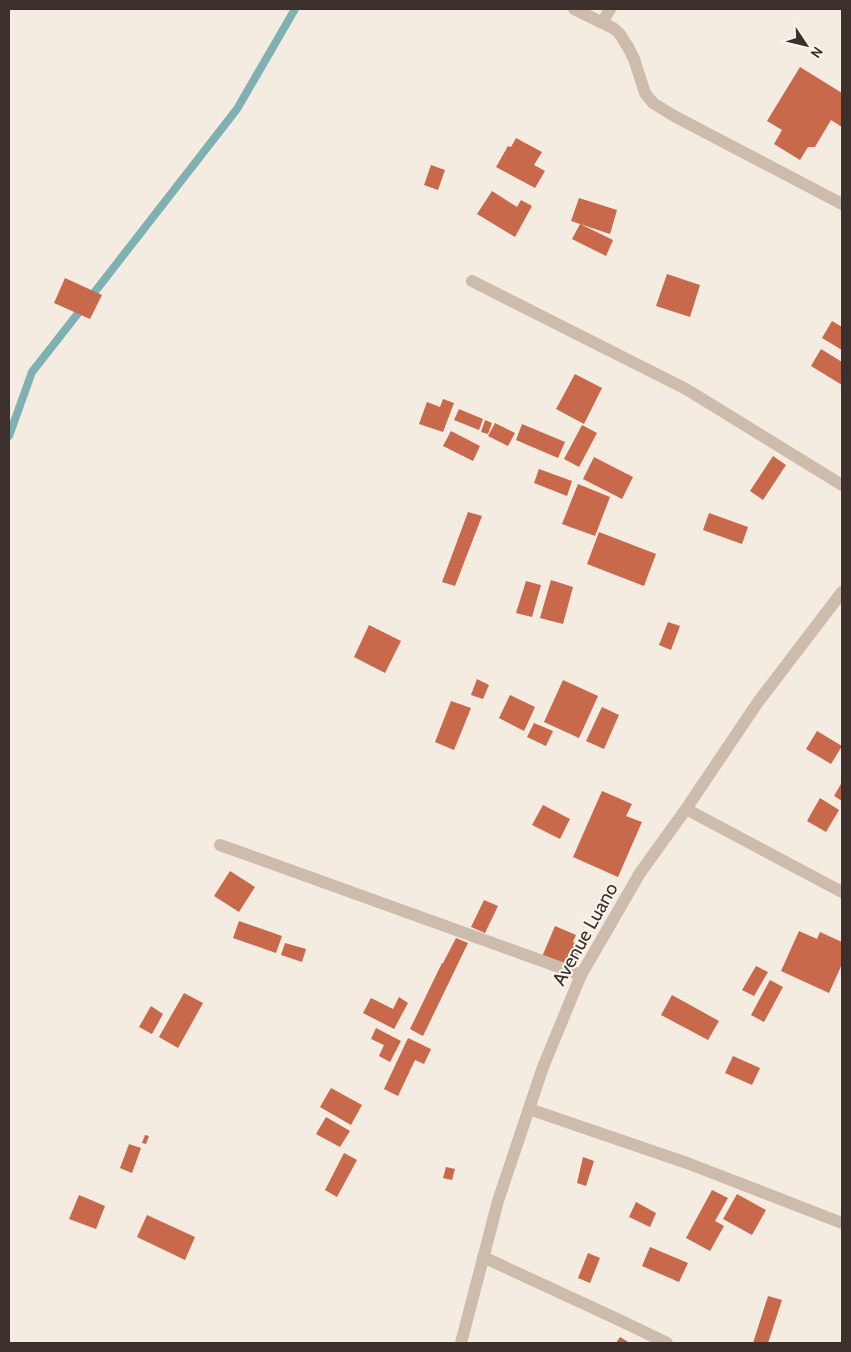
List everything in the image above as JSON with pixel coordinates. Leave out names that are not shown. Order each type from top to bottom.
[{"type":"street","points":[[574,9],[602,22],[619,33],[634,58],[645,93],[653,103],[674,116],[842,204]]},
{"type":"street","points":[[602,22],[610,9]]},
{"type":"street","points":[[472,281],[686,389],[842,485]]},
{"type":"street","name":"Avenue Luano","points":[[461,1343],[498,1201],[543,1067],[581,975],[640,873],[686,809],[758,702],[842,592]]},
{"type":"street","points":[[686,809],[842,892]]},
{"type":"street","points":[[220,845],[581,975]]},
{"type":"street","points":[[529,1110],[687,1163],[842,1223]]},
{"type":"street","points":[[483,1257],[667,1343]]},
{"type":"building","points":[[800,67],[842,93],[842,127],[831,120],[815,147],[808,147],[800,160],[774,144],[782,130],[767,121]]},
{"type":"building","points":[[516,138],[542,152],[534,165],[545,171],[535,188],[496,167],[508,146],[511,147]]},
{"type":"building","points":[[431,165],[445,170],[438,190],[424,185]]},
{"type":"building","points":[[492,191],[517,207],[521,200],[532,206],[515,237],[477,214]]},
{"type":"building","points":[[579,198],[617,210],[610,234],[571,221]]},
{"type":"building","points":[[580,224],[613,240],[606,256],[572,239]]},
{"type":"building","points":[[667,274],[700,285],[690,317],[656,306]]},
{"type":"building","points":[[65,278],[102,295],[90,319],[54,303]]},
{"type":"building","points":[[832,321],[842,327],[842,350],[822,338]]},
{"type":"building","points":[[821,349],[842,362],[842,385],[811,366]]},
{"type":"building","points":[[575,374],[602,388],[584,424],[556,409]]},
{"type":"building","points":[[443,399],[454,403],[443,432],[419,424],[427,402],[440,407]]},
{"type":"building","points":[[459,409],[483,419],[479,430],[454,420]]},
{"type":"building","points":[[485,420],[492,423],[488,434],[481,432]]},
{"type":"building","points":[[495,423],[515,433],[508,446],[488,436]]},
{"type":"building","points":[[522,424],[565,442],[558,458],[516,440]]},
{"type":"building","points":[[582,425],[597,433],[579,467],[564,459]]},
{"type":"building","points":[[451,431],[480,446],[473,461],[443,446]]},
{"type":"building","points":[[773,456],[786,465],[763,500],[750,491]]},
{"type":"building","points":[[594,457],[633,477],[622,499],[583,479]]},
{"type":"building","points":[[539,469],[572,481],[567,496],[534,483]]},
{"type":"building","points":[[578,484],[610,497],[595,536],[562,524]]},
{"type":"building","points":[[468,512],[482,516],[455,586],[442,582]]},
{"type":"building","points":[[709,513],[748,527],[742,544],[703,530]]},
{"type":"building","points":[[599,532],[656,554],[644,586],[587,564]]},
{"type":"building","points":[[551,580],[573,587],[563,624],[540,618]]},
{"type":"building","points":[[526,581],[541,585],[532,617],[516,613]]},
{"type":"building","points":[[668,622],[680,626],[671,650],[659,645]]},
{"type":"building","points":[[369,625],[401,641],[385,673],[354,657]]},
{"type":"building","points":[[477,679],[489,685],[483,699],[471,695]]},
{"type":"building","points":[[563,680],[598,696],[579,738],[544,722]]},
{"type":"building","points":[[510,695],[535,707],[524,731],[499,718]]},
{"type":"building","points":[[451,701],[471,708],[454,750],[435,742]]},
{"type":"building","points":[[602,707],[619,715],[604,749],[586,741]]},
{"type":"building","points":[[534,723],[553,731],[546,746],[527,737]]},
{"type":"building","points":[[817,731],[842,746],[831,764],[806,749]]},
{"type":"building","points":[[842,782],[842,801],[834,796]]},
{"type":"building","points":[[602,791],[632,804],[626,816],[642,822],[618,877],[573,857]]},
{"type":"building","points":[[820,798],[839,810],[826,832],[807,821]]},
{"type":"building","points":[[543,805],[570,819],[560,839],[532,825]]},
{"type":"building","points":[[230,871],[255,887],[239,912],[214,896]]},
{"type":"building","points":[[484,900],[498,906],[485,933],[471,927]]},
{"type":"building","points":[[239,921],[282,936],[276,953],[233,938]]},
{"type":"building","points":[[555,926],[576,935],[573,942],[582,946],[571,972],[541,959]]},
{"type":"building","points":[[799,931],[817,939],[820,932],[842,942],[842,964],[829,993],[781,971]]},
{"type":"building","points":[[456,938],[468,943],[423,1036],[410,1029]]},
{"type":"building","points":[[285,943],[306,949],[302,962],[281,955]]},
{"type":"building","points":[[756,966],[768,972],[754,996],[742,990]]},
{"type":"building","points":[[770,980],[783,987],[764,1022],[751,1015]]},
{"type":"building","points":[[184,993],[203,1003],[178,1048],[159,1037]]},
{"type":"building","points":[[672,995],[719,1021],[708,1040],[661,1015]]},
{"type":"building","points":[[399,997],[408,1003],[394,1029],[363,1013],[371,998],[393,1009]]},
{"type":"building","points":[[151,1006],[163,1014],[152,1034],[139,1027]]},
{"type":"building","points":[[376,1028],[401,1041],[390,1062],[379,1056],[384,1045],[371,1039]]},
{"type":"building","points":[[408,1038],[431,1049],[424,1064],[415,1060],[398,1096],[384,1089]]},
{"type":"building","points":[[733,1056],[760,1068],[752,1085],[725,1073]]},
{"type":"building","points":[[331,1088],[362,1105],[351,1125],[320,1107]]},
{"type":"building","points":[[326,1117],[350,1131],[340,1147],[316,1134]]},
{"type":"building","points":[[145,1135],[149,1136],[146,1144],[142,1143]]},
{"type":"building","points":[[129,1144],[141,1148],[132,1173],[120,1168]]},
{"type":"building","points":[[344,1153],[357,1160],[337,1197],[325,1190]]},
{"type":"building","points":[[583,1157],[594,1161],[586,1186],[577,1183]]},
{"type":"building","points":[[446,1167],[455,1169],[452,1180],[443,1178]]},
{"type":"building","points":[[712,1190],[728,1198],[715,1221],[724,1226],[710,1251],[686,1238]]},
{"type":"building","points":[[737,1194],[766,1210],[752,1235],[723,1219]]},
{"type":"building","points":[[79,1195],[105,1206],[96,1229],[69,1219]]},
{"type":"building","points":[[636,1202],[656,1213],[650,1227],[629,1217]]},
{"type":"building","points":[[147,1215],[195,1237],[185,1260],[137,1237]]},
{"type":"building","points":[[650,1247],[688,1263],[679,1282],[642,1266]]},
{"type":"building","points":[[588,1253],[600,1258],[590,1283],[578,1278]]},
{"type":"building","points":[[768,1296],[782,1300],[768,1343],[753,1343]]},
{"type":"building","points":[[620,1337],[630,1343],[616,1343]]},
{"type":"waterway","points":[[90,298],[237,109],[295,9]]},
{"type":"waterway","points":[[9,436],[32,372],[83,307]]}]
